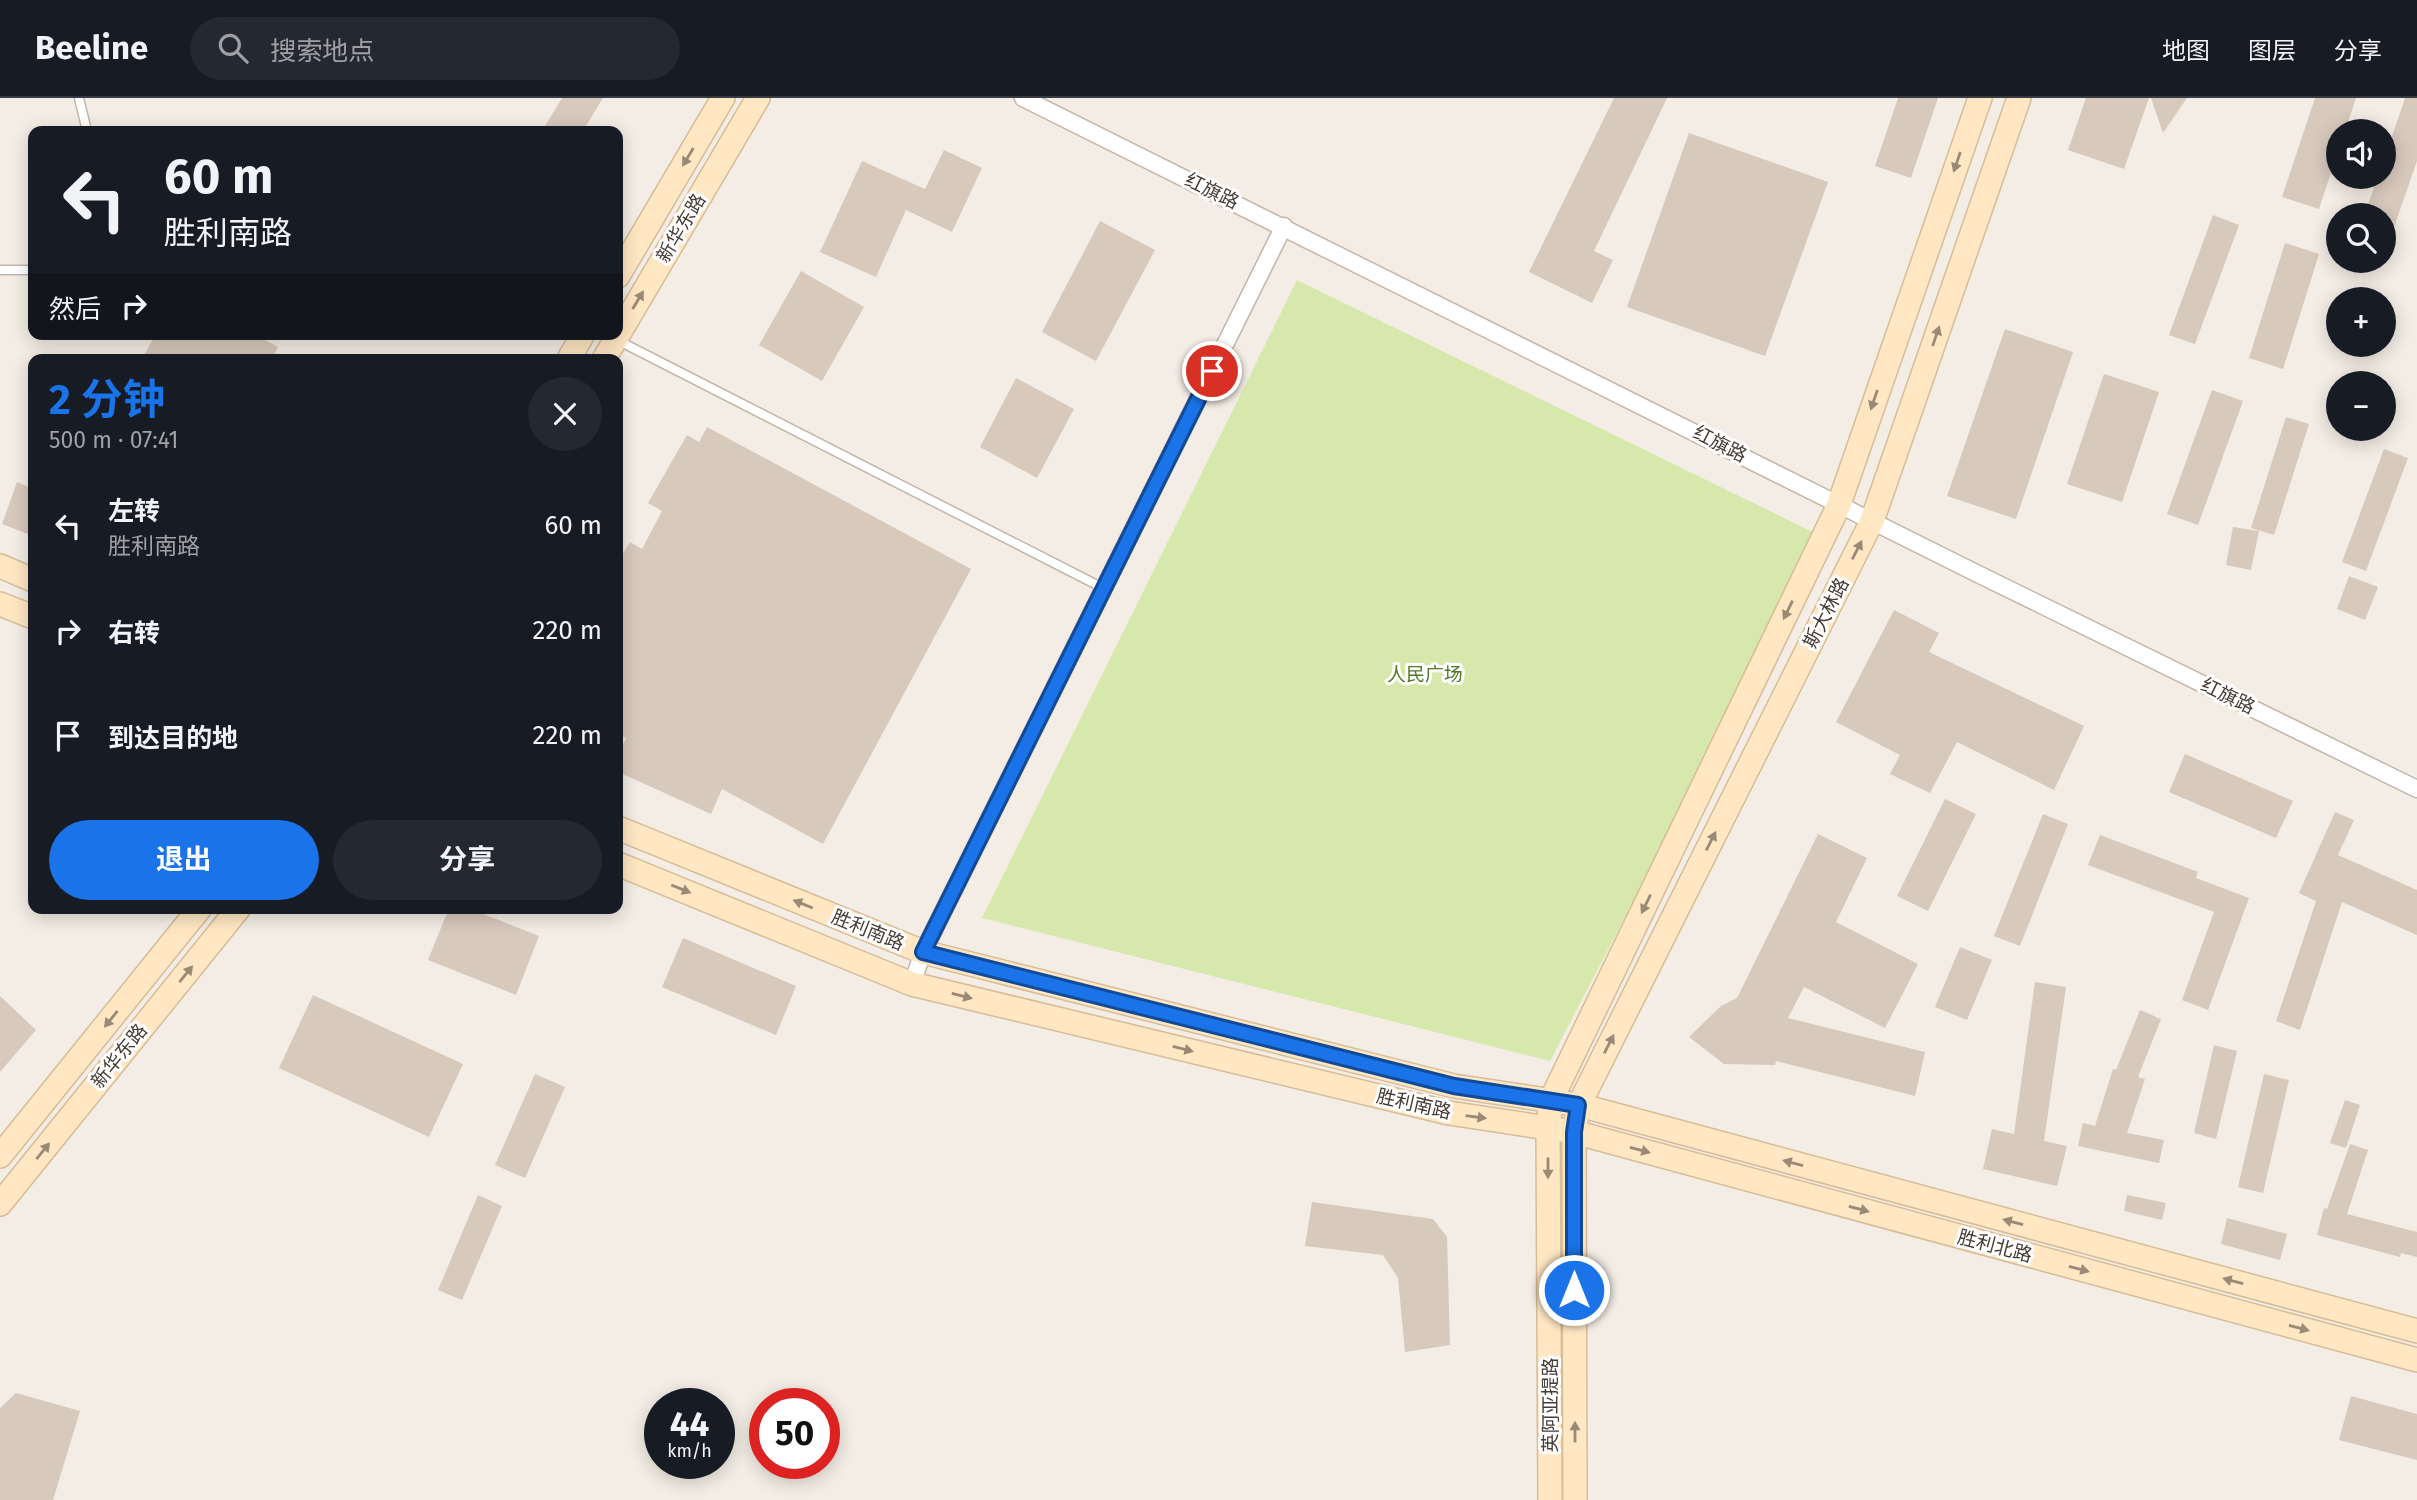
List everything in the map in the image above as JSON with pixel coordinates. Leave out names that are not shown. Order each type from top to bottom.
[{"type":"main road","name":"新华东路","points":[[623,268],[723,98]]},
{"type":"main road","name":"新华东路","points":[[623,325],[758,98]]},
{"type":"main road","name":"斯大林路","points":[[1551,1100],[1838,504],[1980,98]]},
{"type":"main road","name":"斯大林路","points":[[1578,1105],[1872,521],[2019,98]]},
{"type":"main road","points":[[0,566],[28,578]]},
{"type":"main road","points":[[0,604],[28,615]]},
{"type":"main road","name":"胜利南路","points":[[623,830],[923,952],[1454,1086],[1578,1105]]},
{"type":"main road","name":"胜利南路","points":[[623,866],[912,984],[1449,1113],[1574,1132]]},
{"type":"main road","name":"新华东路","points":[[0,1156],[195,914]]},
{"type":"main road","name":"新华东路","points":[[0,1204],[234,914]]},
{"type":"main road","name":"英阿亚提路","points":[[1550,1500],[1548,1127],[1551,1100]]},
{"type":"main road","name":"英阿亚提路","points":[[1575,1500],[1574,1132],[1578,1105]]},
{"type":"main road","name":"胜利北路","points":[[1578,1105],[2417,1331]]},
{"type":"main road","name":"胜利北路","points":[[1574,1132],[2417,1360]]},
{"type":"street","name":"红旗路","points":[[1023,98],[2417,789]]},
{"type":"street","points":[[912,984],[923,952],[1284,226]]},
{"type":"lane","points":[[79,98],[85,126]]},
{"type":"lane","points":[[0,270],[28,270]]},
{"type":"lane","points":[[623,356],[1103,588]]},
{"type":"green space","name":"人民广场","points":[[1297,280],[1823,537],[1550,1061],[982,918]]},
{"type":"building","points":[[562,98],[603,98],[586,126],[545,126]]},
{"type":"building","points":[[1614,98],[1667,98],[1594,251],[1613,260],[1592,303],[1529,272]]},
{"type":"building","points":[[1898,98],[1938,98],[1911,178],[1875,166]]},
{"type":"building","points":[[2086,98],[2149,98],[2124,169],[2068,150]]},
{"type":"building","points":[[2151,98],[2187,98],[2163,133]]},
{"type":"building","points":[[2315,98],[2356,98],[2349,119],[2326,119],[2326,188],[2319,209],[2282,197]]},
{"type":"building","points":[[2405,98],[2417,98],[2417,161],[2396,221],[2396,203],[2368,203],[2374,189],[2396,189],[2396,125]]},
{"type":"building","points":[[1689,133],[1828,182],[1765,356],[1627,307]]},
{"type":"building","points":[[944,150],[982,168],[952,232],[906,210],[876,277],[820,252],[862,161],[925,189]]},
{"type":"building","points":[[2213,215],[2239,225],[2195,344],[2169,335]]},
{"type":"building","points":[[1100,221],[1155,250],[1096,361],[1042,332]]},
{"type":"building","points":[[2285,243],[2319,254],[2283,369],[2249,358]]},
{"type":"building","points":[[801,271],[864,307],[822,381],[759,345]]},
{"type":"building","points":[[2005,329],[2073,352],[2016,519],[1947,496]]},
{"type":"building","points":[[153,340],[266,340],[278,347],[274,354],[145,354]]},
{"type":"building","points":[[2104,374],[2159,392],[2122,502],[2067,484]]},
{"type":"building","points":[[1016,378],[1074,409],[1037,478],[980,447]]},
{"type":"building","points":[[2212,390],[2243,401],[2198,525],[2167,514]]},
{"type":"building","points":[[2286,417],[2309,424],[2274,535],[2251,528]]},
{"type":"building","points":[[707,427],[971,569],[823,844],[722,789],[711,814],[623,774],[623,744],[626,738],[623,736],[623,554],[630,542],[642,549],[662,511],[648,503],[687,435],[699,442]]},
{"type":"building","points":[[2384,449],[2408,458],[2366,571],[2342,562]]},
{"type":"building","points":[[17,482],[28,487],[28,534],[2,524]]},
{"type":"building","points":[[2233,527],[2259,531],[2251,570],[2226,565]]},
{"type":"building","points":[[2349,576],[2378,587],[2365,620],[2337,609]]},
{"type":"building","points":[[1894,610],[1939,633],[1929,652],[2084,726],[2054,790],[1957,742],[1930,793],[1890,774],[1900,755],[1836,722]]},
{"type":"building","points":[[2185,754],[2293,801],[2276,838],[2169,792]]},
{"type":"building","points":[[1945,799],[1976,814],[1928,911],[1897,896]]},
{"type":"building","points":[[2335,812],[2354,820],[2338,855],[2417,890],[2417,935],[2342,902],[2300,1030],[2276,1021],[2316,901],[2299,893]]},
{"type":"building","points":[[2043,814],[2068,824],[2020,946],[1994,936]]},
{"type":"building","points":[[1818,834],[1867,858],[1836,922],[1918,964],[1885,1028],[1804,987],[1788,1018],[1925,1052],[1915,1096],[1776,1061],[1775,1065],[1724,1064],[1689,1037],[1721,1006],[1737,998]]},
{"type":"building","points":[[2100,835],[2198,872],[2196,878],[2249,898],[2208,1010],[2182,1000],[2214,912],[2088,865]]},
{"type":"building","points":[[447,914],[483,914],[539,936],[516,995],[428,960]]},
{"type":"building","points":[[683,938],[796,986],[776,1035],[662,987]]},
{"type":"building","points":[[1960,947],[1992,960],[1967,1020],[1935,1007]]},
{"type":"building","points":[[2035,982],[2066,987],[2044,1141],[2067,1146],[2057,1186],[1983,1169],[1992,1129],[2014,1134]]},
{"type":"building","points":[[313,995],[463,1064],[429,1137],[279,1068]]},
{"type":"building","points":[[0,996],[36,1030],[0,1072]]},
{"type":"building","points":[[2140,1010],[2161,1019],[2138,1077],[2145,1079],[2127,1133],[2164,1140],[2159,1163],[2078,1146],[2083,1123],[2095,1126],[2113,1069],[2116,1070]]},
{"type":"building","points":[[2214,1045],[2237,1051],[2216,1139],[2194,1133]]},
{"type":"building","points":[[535,1074],[565,1087],[525,1178],[495,1165]]},
{"type":"building","points":[[2264,1074],[2289,1080],[2263,1193],[2238,1187]]},
{"type":"building","points":[[2345,1100],[2360,1105],[2346,1148],[2330,1143]]},
{"type":"building","points":[[2350,1144],[2368,1150],[2347,1214],[2417,1232],[2417,1257],[2401,1253],[2400,1257],[2317,1235],[2324,1208],[2327,1209]]},
{"type":"building","points":[[478,1195],[502,1206],[462,1300],[438,1290]]},
{"type":"building","points":[[2127,1195],[2166,1203],[2162,1220],[2124,1211]]},
{"type":"building","points":[[1312,1202],[1433,1219],[1447,1237],[1450,1345],[1405,1352],[1398,1278],[1383,1255],[1305,1246]]},
{"type":"building","points":[[2227,1218],[2287,1234],[2280,1260],[2221,1244]]},
{"type":"building","points":[[16,1393],[80,1411],[53,1500],[0,1500],[0,1408]]},
{"type":"building","points":[[2351,1396],[2417,1414],[2417,1460],[2339,1440]]},
{"type":"route","points":[[1212,371],[923,952],[1454,1086],[1578,1105],[1574,1132],[1574,1290]]}]
